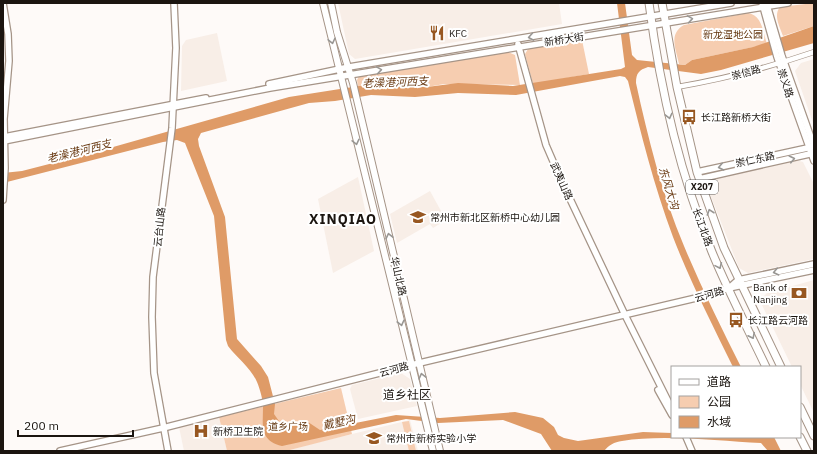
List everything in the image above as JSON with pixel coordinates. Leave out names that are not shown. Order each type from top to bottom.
[{"type":"main road","points":[[324,3],[341,76]]},
{"type":"main road","points":[[331,3],[351,74]]},
{"type":"main road","points":[[649,3],[652,25]]},
{"type":"main road","points":[[662,3],[665,23]]},
{"type":"main road","name":"长江北路","points":[[665,23],[677,85],[698,175],[724,248],[781,366]]},
{"type":"main road","name":"长江北路","points":[[652,25],[660,78],[687,183],[712,252],[766,366]]},
{"type":"main road","name":"华山北路","points":[[351,74],[440,451]]},
{"type":"main road","name":"华山北路","points":[[341,76],[433,451]]},
{"type":"main road","points":[[801,409],[814,436]]},
{"type":"main road","points":[[800,438],[807,451]]},
{"type":"street","points":[[3,3],[8,34],[9,60],[4,139],[5,168],[3,200]]},
{"type":"street","name":"云台山路","points":[[168,451],[154,373],[152,317],[153,277],[172,128],[176,48],[174,3]]},
{"type":"street","name":"新桥大街","points":[[173,106],[349,67],[731,3]]},
{"type":"street","name":"新桥大街","points":[[173,106],[518,46],[632,29],[765,5],[788,3]]},
{"type":"street","name":"崇义路","points":[[765,5],[781,59],[812,149],[814,161]]},
{"type":"street","name":"武夷山路","points":[[517,40],[546,145],[625,315],[671,406]]},
{"type":"street","name":"崇信路","points":[[677,85],[722,78],[781,59],[814,52]]},
{"type":"street","points":[[4,139],[173,106]]},
{"type":"street","name":"崇仁东路","points":[[698,175],[812,149]]},
{"type":"street","name":"云河路","points":[[60,451],[163,428],[419,363],[696,298],[740,283],[814,264]]},
{"type":"street","name":"云河路","points":[[740,283],[814,270]]},
{"type":"street","name":"武夷山路","points":[[625,315],[625,321],[671,413]]},
{"type":"street","points":[[685,439],[689,451]]},
{"type":"street","points":[[685,439],[692,451]]},
{"type":"shaded area","points":[[338,3],[559,3],[562,24],[355,59],[349,54]]},
{"type":"shaded area","points":[[217,33],[227,81],[181,91],[182,46],[186,40]]},
{"type":"shaded area","points":[[814,59],[814,126],[795,71],[801,63]]},
{"type":"shaded area","points":[[796,160],[803,162],[814,184],[814,259],[748,273],[739,268],[706,184],[709,181]]},
{"type":"shaded area","points":[[358,177],[374,251],[333,273],[318,199]]},
{"type":"shaded area","name":"常州市新北区新桥中心幼儿园","points":[[430,191],[446,220],[433,228],[430,224],[397,243],[390,214]]},
{"type":"shaded area","points":[[814,280],[814,413],[801,386],[801,366],[792,366],[762,305],[762,298],[767,293]]},
{"type":"shaded area","points":[[401,373],[410,379],[417,406],[358,419],[350,389],[352,385]]},
{"type":"shaded area","name":"新桥卫生院","points":[[219,417],[227,451],[184,451],[179,427]]},
{"type":"shaded area","name":"常州市新桥实验小学","points":[[410,420],[418,451],[286,451],[315,443]]},
{"type":"green space","name":"新龙湿地公园","points":[[814,3],[814,26],[783,36],[777,17],[780,7]]},
{"type":"green space","name":"新龙湿地公园","points":[[748,13],[753,14],[759,21],[767,44],[692,60],[685,65],[679,64],[674,42],[676,33],[684,25]]},
{"type":"green space","points":[[582,40],[589,74],[533,84],[525,54],[528,49]]},
{"type":"green space","points":[[508,52],[515,55],[520,85],[444,84],[427,87],[358,86],[357,80],[359,76]]},
{"type":"green space","name":"道乡广场","points":[[341,388],[352,434],[286,451],[227,451],[219,417]]},
{"type":"green space","points":[[409,421],[416,451],[409,451],[402,422]]},
{"type":"water","points":[[617,3],[625,3],[632,55],[637,60],[685,65],[692,60],[753,47],[814,26],[814,43],[721,70],[701,74],[648,67],[642,69],[637,74],[636,83],[645,124],[656,166],[676,226],[697,277],[741,366],[733,366],[673,237],[654,179],[628,81],[625,77],[620,76],[516,95],[458,93],[415,97],[371,95],[335,101],[309,103],[201,133],[198,139],[199,146],[225,217],[237,339],[261,366],[268,377],[275,404],[274,414],[281,424],[288,428],[305,420],[320,430],[396,415],[440,418],[515,412],[543,418],[554,427],[558,435],[578,441],[643,432],[671,433],[671,438],[619,441],[612,444],[604,451],[552,451],[541,434],[503,420],[438,423],[406,419],[282,446],[275,443],[269,440],[264,431],[263,407],[257,382],[248,368],[228,346],[226,340],[214,216],[185,143],[177,140],[163,142],[3,183],[3,173],[22,171],[92,153],[289,97],[359,86],[427,87],[458,83],[513,86],[621,69],[625,67]]},
{"type":"water","points":[[673,438],[774,438],[781,451],[768,451],[761,443]]},
{"type":"place","name":"KFC","points":[[437,33]]},
{"type":"place","name":"长江路新桥大街","points":[[689,117]]},
{"type":"place","name":"常州市新北区新桥中心幼儿园","points":[[418,217]]},
{"type":"place","name":"Bank of Nanjing","points":[[799,293]]},
{"type":"place","name":"长江路云河路","points":[[736,320]]},
{"type":"place","name":"新桥卫生院","points":[[201,431]]},
{"type":"place","name":"常州市新桥实验小学","points":[[374,438]]},
{"type":"district","name":"XINQIAO","points":[[343,219]]},
{"type":"district","name":"道乡社区","points":[[407,395]]},
{"type":"water label","name":"老澡港河西支","points":[[395,82]]},
{"type":"water label","name":"老澡港河西支","points":[[79,151]]},
{"type":"water label","name":"东风大沟","points":[[669,188]]},
{"type":"water label","name":"戴墅沟","points":[[339,422]]}]
